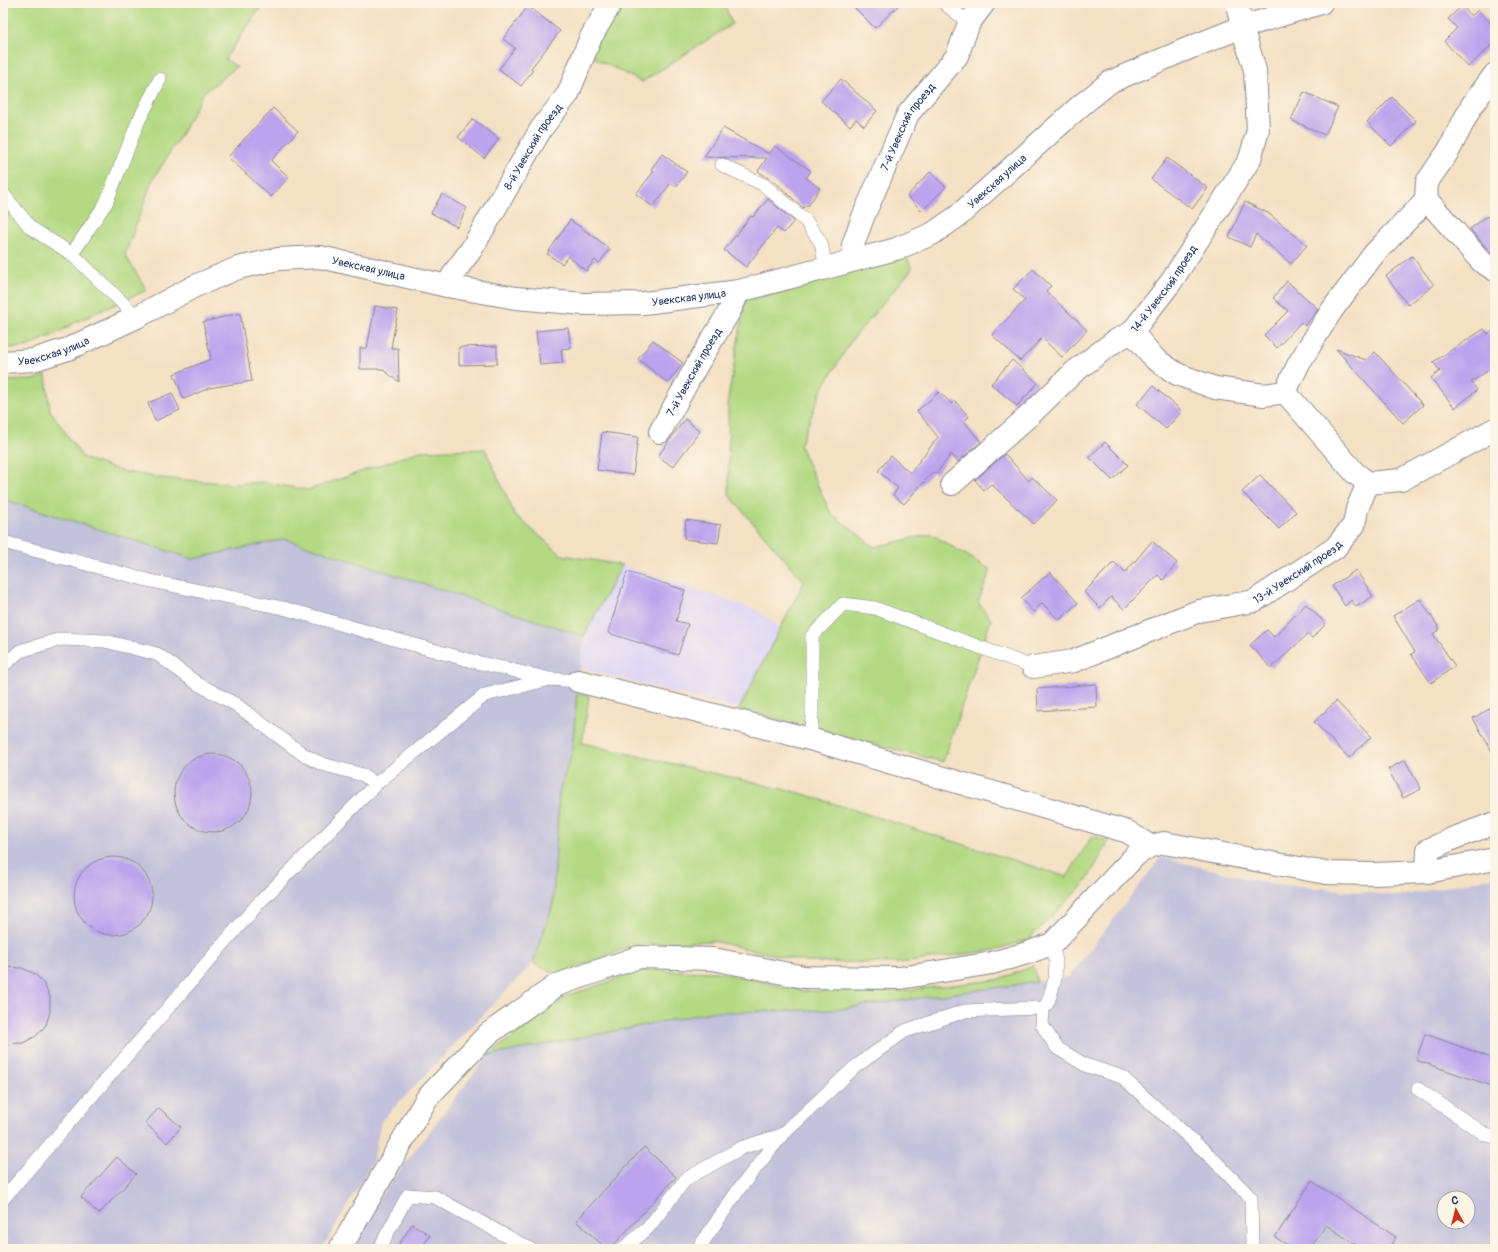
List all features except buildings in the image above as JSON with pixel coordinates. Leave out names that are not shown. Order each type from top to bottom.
[{"type":"street","name":"8-й Увекский проезд","points":[[447,286],[456,270],[471,250],[541,128],[568,94],[591,37],[611,3]]},
{"type":"street","name":"7-й Увекский проезд","points":[[855,260],[853,245],[863,217],[908,114],[957,56],[969,23],[984,3]]},
{"type":"street","name":"14-й Увекский проезд","points":[[952,484],[1032,414],[1074,372],[1115,342],[1132,332],[1171,282],[1250,159],[1258,130],[1255,70],[1242,27],[1238,3]]},
{"type":"street","name":"Увекская улица","points":[[3,362],[33,360],[68,348],[137,317],[196,286],[231,271],[278,259],[320,257],[447,286],[516,298],[584,304],[644,304],[739,291],[896,249],[932,234],[958,216],[1079,107],[1110,82],[1242,27],[1321,3]]},
{"type":"street","points":[[1285,392],[1300,363],[1332,310],[1374,254],[1415,212],[1426,198],[1427,182],[1449,150],[1472,104],[1495,74]]},
{"type":"street","points":[[1426,198],[1482,262],[1495,270]]},
{"type":"street","name":"7-й Увекский проезд","points":[[660,432],[698,363],[729,312],[739,291]]},
{"type":"street","points":[[1132,332],[1156,359],[1177,374],[1215,388],[1264,396],[1285,392]]},
{"type":"street","points":[[1285,392],[1355,473],[1368,483],[1401,480],[1495,429]]},
{"type":"street","name":"13-й Увекский проезд","points":[[1033,667],[1074,661],[1199,611],[1254,601],[1335,548],[1354,525],[1357,509],[1368,483]]},
{"type":"street","points":[[578,681],[810,738],[1128,832],[1150,846]]},
{"type":"street","points":[[1427,872],[1428,850],[1454,838],[1495,823]]},
{"type":"street","points":[[340,1249],[428,1098],[488,1034],[557,985],[639,957],[714,959],[804,977],[900,978],[992,963],[1052,944],[1136,854],[1150,846],[1164,843],[1326,873],[1373,874],[1427,872],[1495,859]]},
{"type":"lane","points":[[944,3],[969,23]]},
{"type":"lane","points":[[72,254],[106,203],[138,122],[160,79]]},
{"type":"lane","points":[[722,166],[764,185],[806,221],[821,243],[826,268]]},
{"type":"lane","points":[[3,194],[31,228],[72,254],[137,317]]},
{"type":"lane","points":[[3,542],[151,581],[283,608],[472,661],[550,679],[578,681]]},
{"type":"lane","points":[[810,738],[812,717],[812,636],[843,604],[875,608],[1033,667]]},
{"type":"lane","points":[[3,666],[20,651],[61,639],[105,641],[157,654],[198,684],[235,704],[304,755],[322,764],[363,775],[376,784]]},
{"type":"lane","points":[[3,1199],[257,905],[376,784],[485,695],[550,679]]},
{"type":"lane","points":[[1052,944],[1056,961],[1055,979],[1048,1002],[1042,1009],[1042,1025],[1057,1048],[1085,1065],[1122,1077],[1211,1157],[1251,1198],[1252,1249]]},
{"type":"lane","points":[[698,1249],[739,1189],[782,1135],[855,1067],[904,1031],[965,1011],[1042,1009]]},
{"type":"lane","points":[[1418,1089],[1486,1135],[1495,1137]]},
{"type":"lane","points":[[623,1249],[648,1228],[686,1179],[741,1148],[782,1135]]},
{"type":"lane","points":[[379,1249],[408,1195],[435,1197],[530,1249]]},
{"type":"shaded area","points":[[3,499],[193,559],[285,539],[584,636],[578,681],[572,752],[559,793],[553,904],[533,963],[381,1121],[373,1161],[322,1249],[3,1249]]},
{"type":"shaded area","points":[[622,565],[755,609],[780,627],[739,709],[579,668],[584,636]]},
{"type":"shaded area","points":[[1161,857],[1265,883],[1400,896],[1495,877],[1495,1249],[351,1249],[384,1191],[487,1056],[711,1012],[831,1010],[1069,977]]},
{"type":"green space","points":[[3,3],[264,3],[225,59],[237,67],[203,93],[181,135],[152,181],[125,255],[147,290],[76,322],[56,334],[26,347],[3,348]]},
{"type":"green space","points":[[601,3],[724,3],[732,24],[642,82],[596,59],[581,40]]},
{"type":"green space","points":[[907,257],[912,269],[851,341],[821,391],[800,446],[830,512],[874,547],[931,534],[991,570],[978,602],[991,620],[943,762],[739,709],[804,582],[729,495],[728,399],[745,301]]},
{"type":"green space","points":[[46,375],[50,410],[83,458],[121,471],[160,478],[237,484],[261,482],[308,490],[420,451],[485,449],[515,515],[562,555],[622,565],[584,636],[285,539],[193,559],[3,499],[3,381],[33,380]]},
{"type":"green space","points":[[577,693],[589,696],[582,743],[800,793],[1067,877],[1092,836],[1109,841],[1086,882],[1028,940],[994,950],[900,963],[807,962],[712,941],[634,945],[557,975],[533,963],[553,904],[559,793],[572,752]]},
{"type":"green space","points":[[1034,966],[1037,982],[831,1010],[711,1012],[487,1056],[566,996],[645,970],[717,972],[804,991],[899,991],[996,980]]}]
